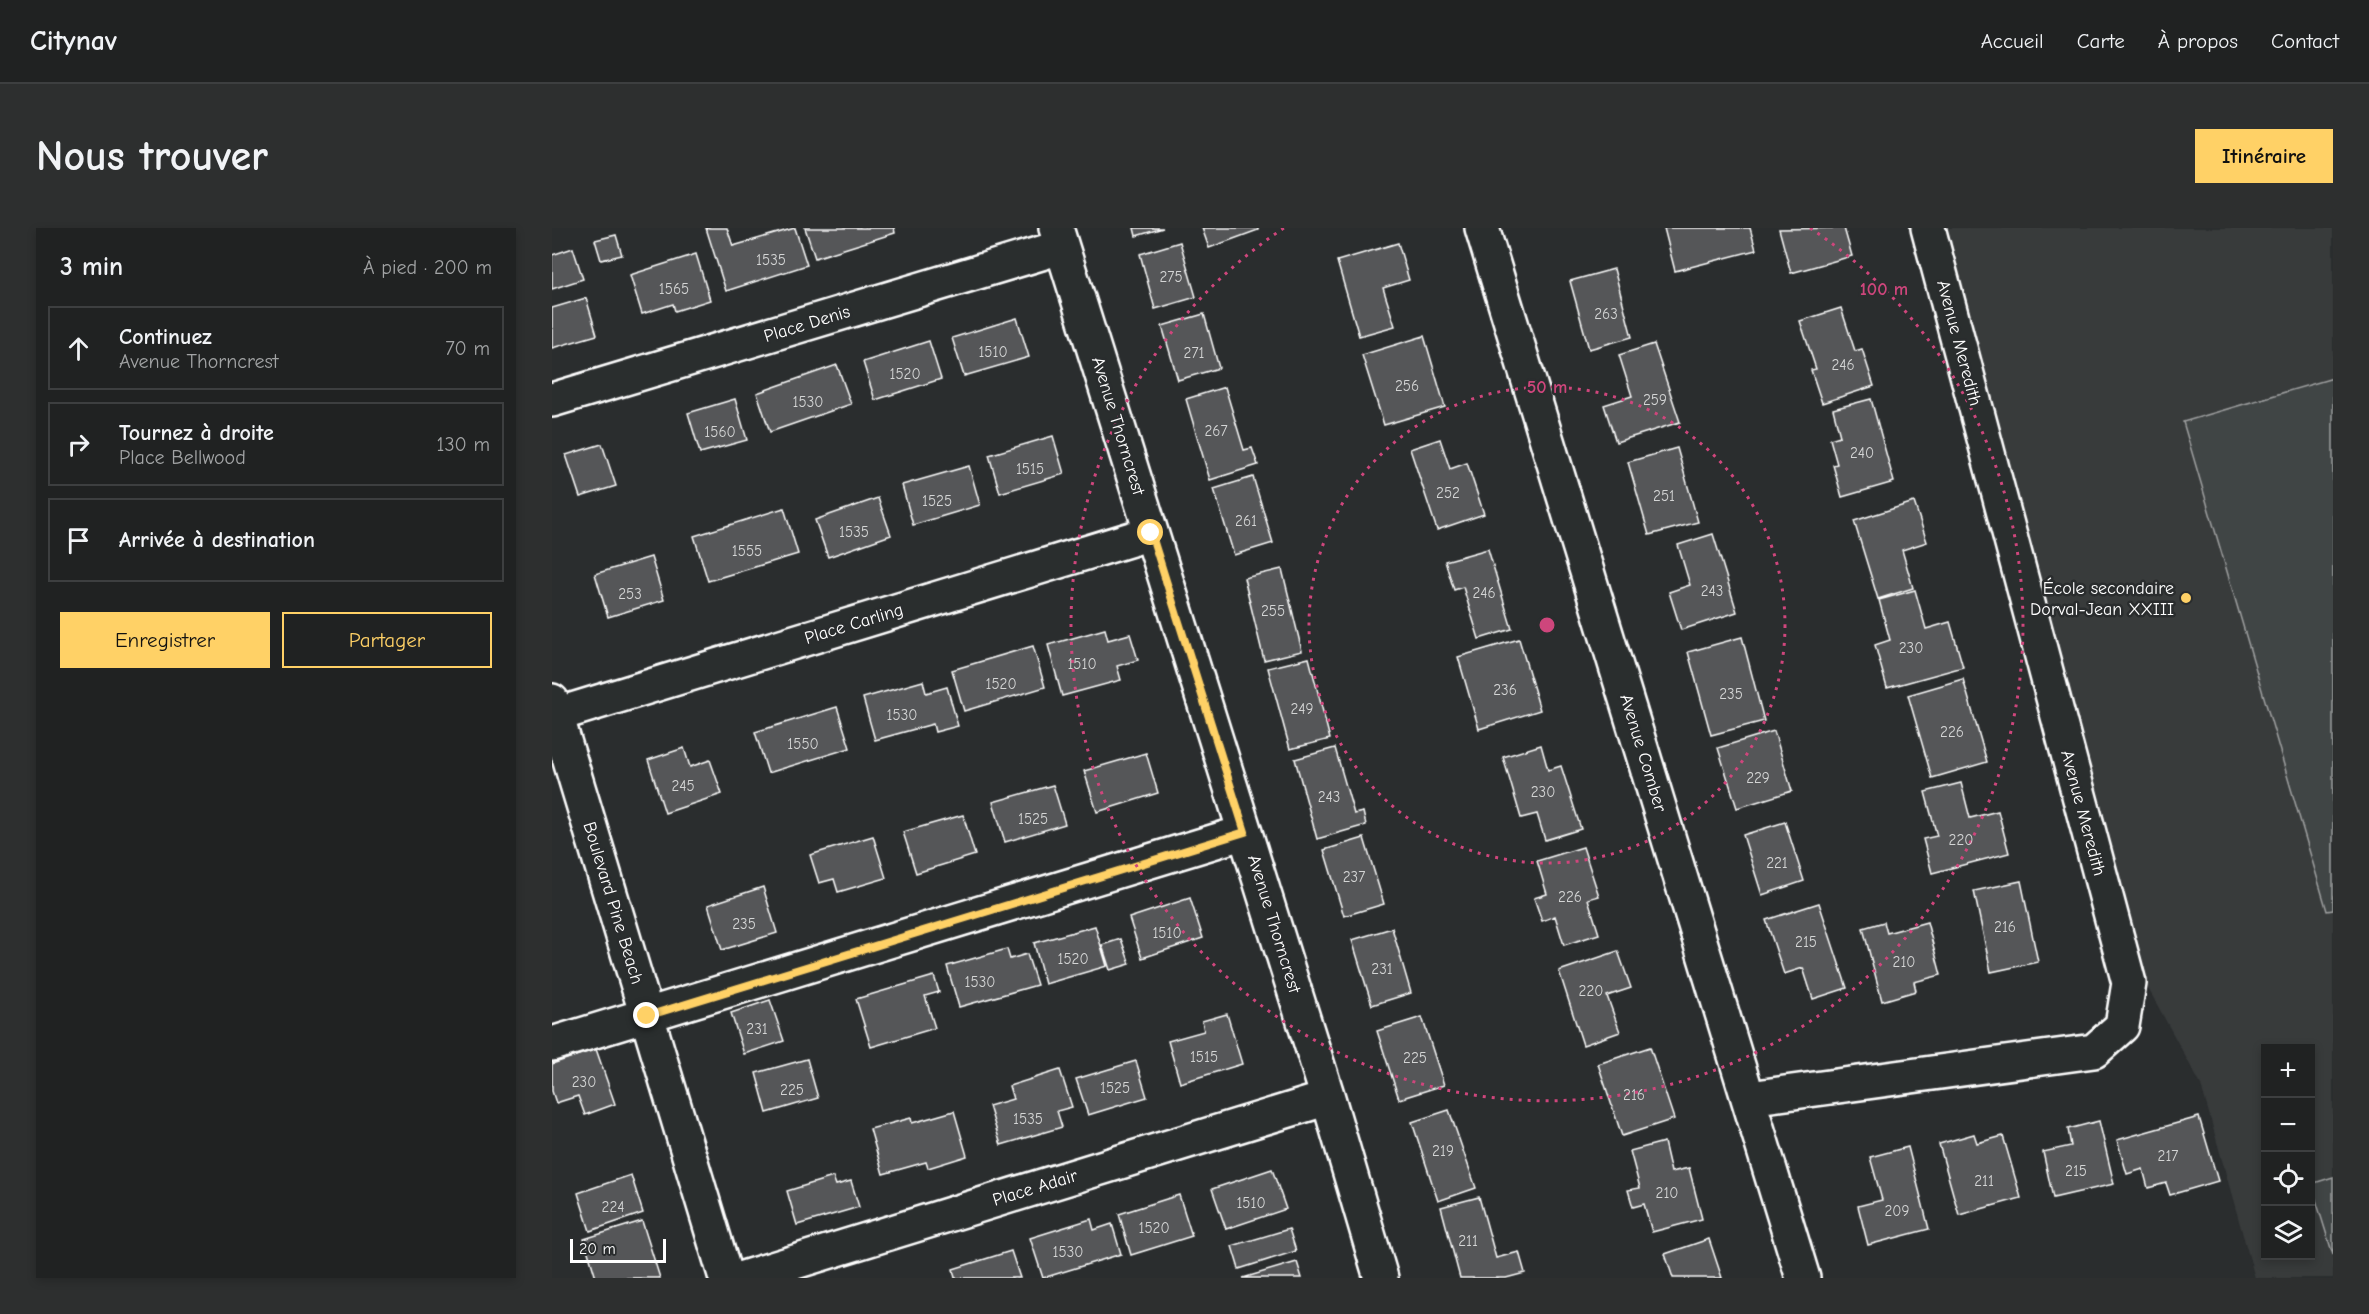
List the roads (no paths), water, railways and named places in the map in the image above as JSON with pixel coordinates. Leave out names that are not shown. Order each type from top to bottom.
[{"type":"street","name":"Avenue Comber","points":[[1482,228],[1803,1278]]},
{"type":"street","name":"Avenue Meredith","points":[[1749,1098],[2094,1051],[2122,1026],[2129,984],[1928,228]]},
{"type":"street","name":"Place Denis","points":[[552,400],[1059,237]]},
{"type":"street","name":"Avenue Thorncrest","points":[[1059,237],[1328,1098],[1381,1278]]},
{"type":"street","name":"Place Carling","points":[[554,708],[1151,533]]},
{"type":"street","name":"Boulevard Pine Beach","points":[[554,708],[726,1278]]},
{"type":"street","points":[[552,1044],[1245,832]]},
{"type":"street","name":"Place Adair","points":[[742,1278],[1328,1098]]},
{"type":"place","name":"École secondaire Dorval-Jean XXIII","points":[[2186,598]]}]
